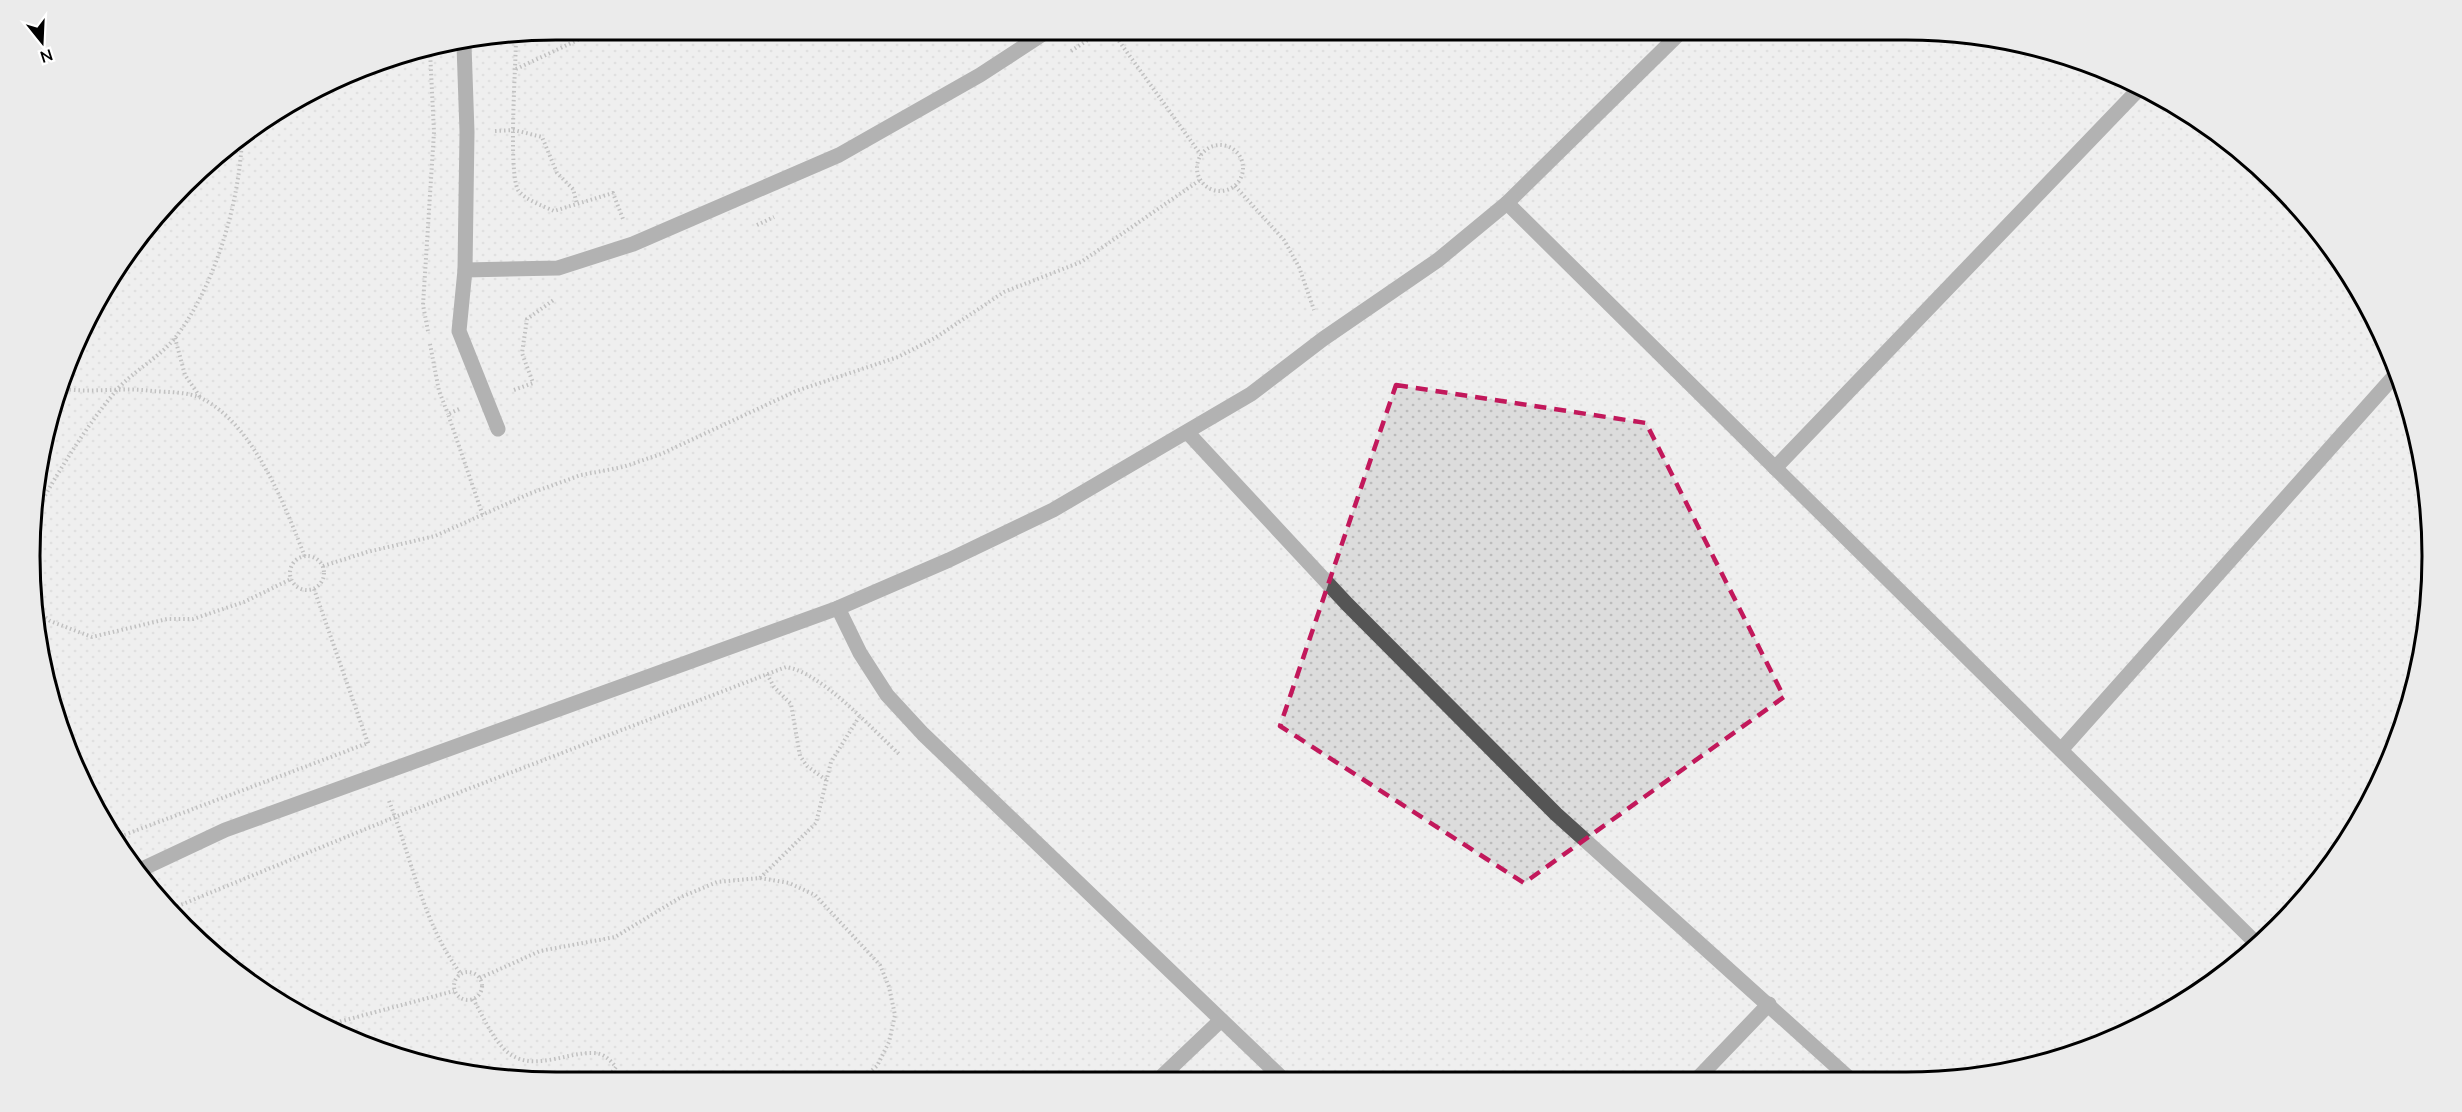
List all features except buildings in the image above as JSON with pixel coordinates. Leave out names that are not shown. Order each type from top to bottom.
[{"type":"street","points":[[465,270],[558,268],[633,244],[838,155],[952,91],[1033,40]]},
{"type":"street","points":[[145,867],[225,830],[380,776],[838,608],[950,560],[1042,515],[1188,433],[1251,394],[1323,339],[1438,260],[1507,203],[1673,40]]},
{"type":"street","points":[[464,49],[467,132],[465,270],[459,331],[498,429]]},
{"type":"street","points":[[1775,468],[2134,94]]},
{"type":"street","points":[[1507,203],[2252,939]]},
{"type":"street","points":[[2061,750],[2390,380]]},
{"type":"street","points":[[1188,433],[1347,604],[1556,814],[1843,1072]]},
{"type":"street","points":[[838,608],[860,653],[887,695],[923,734],[1276,1072]]},
{"type":"street","points":[[1704,1072],[1769,1004]]},
{"type":"street","points":[[1166,1072],[1221,1020]]},
{"type":"path","points":[[516,69],[578,40]]},
{"type":"path","points":[[1118,40],[1201,155]]},
{"type":"path","points":[[516,43],[513,168],[519,190],[535,203],[554,211],[613,192],[633,244]]},
{"type":"path","points":[[430,56],[434,132],[423,305],[440,391],[483,516]]},
{"type":"path","points":[[434,132],[514,130],[542,137],[557,173],[573,189],[577,204]]},
{"type":"path","points":[[1224,144],[1236,150],[1242,162],[1242,175],[1235,186],[1223,191],[1210,189],[1200,180],[1196,167],[1201,155],[1211,146],[1224,144]]},
{"type":"path","points":[[44,496],[67,455],[116,390],[175,338],[205,288],[228,226],[240,148]]},
{"type":"path","points":[[323,566],[367,552],[435,536],[531,493],[581,475],[623,467],[661,454],[796,391],[898,357],[935,338],[1004,292],[1081,262],[1200,180]]},
{"type":"path","points":[[1235,186],[1284,240],[1299,267],[1323,339]]},
{"type":"path","points":[[175,338],[185,375],[201,398],[234,423],[279,489],[305,556]]},
{"type":"path","points":[[69,388],[149,390],[201,398]]},
{"type":"path","points":[[448,414],[486,399]]},
{"type":"path","points":[[305,556],[316,558],[323,566],[325,577],[314,588],[298,588],[291,579],[291,569],[296,561],[305,556]]},
{"type":"path","points":[[44,617],[50,621],[93,637],[167,619],[193,618],[244,602],[291,579]]},
{"type":"path","points":[[177,906],[395,817],[786,667],[800,669],[818,680],[899,754],[923,734]]},
{"type":"path","points":[[767,674],[774,687],[791,704],[800,756],[807,766],[826,780]]},
{"type":"path","points":[[760,878],[816,823],[824,801],[831,762],[859,717]]},
{"type":"path","points":[[123,835],[368,743]]},
{"type":"path","points":[[480,978],[540,951],[615,937],[681,897],[717,882],[760,878],[789,883],[815,895],[880,965],[889,987],[895,1015],[889,1042],[877,1066],[870,1072]]},
{"type":"path","points":[[471,972],[480,978],[483,987],[478,997],[469,1001],[460,998],[454,991],[454,981],[461,974],[471,972]]},
{"type":"path","points":[[337,1022],[454,991]]},
{"type":"path","points":[[473,999],[497,1041],[513,1056],[526,1060],[548,1060],[593,1053],[606,1056],[616,1067],[612,1072]]},
{"type":"highlighted area","points":[[1396,385],[1646,423],[1784,697],[1524,883],[1280,726]]},
{"type":"shaded area","points":[[556,40],[1906,40],[2007,50],[2072,68],[2134,94],[2164,110],[2192,127],[2246,168],[2271,191],[2315,242],[2335,270],[2368,328],[2394,390],[2404,423],[2412,455],[2420,522],[2422,556],[2417,623],[2412,657],[2394,722],[2368,784],[2335,842],[2294,896],[2246,944],[2192,985],[2134,1018],[2072,1044],[2007,1062],[1906,1072],[556,1072],[455,1062],[390,1044],[328,1018],[298,1002],[242,965],[191,921],[168,896],[127,842],[94,784],[80,753],[68,722],[50,657],[40,556],[45,489],[50,455],[68,390],[94,328],[127,270],[168,216],[191,191],[216,168],[270,127],[328,94],[359,80],[390,68],[455,50]]}]
